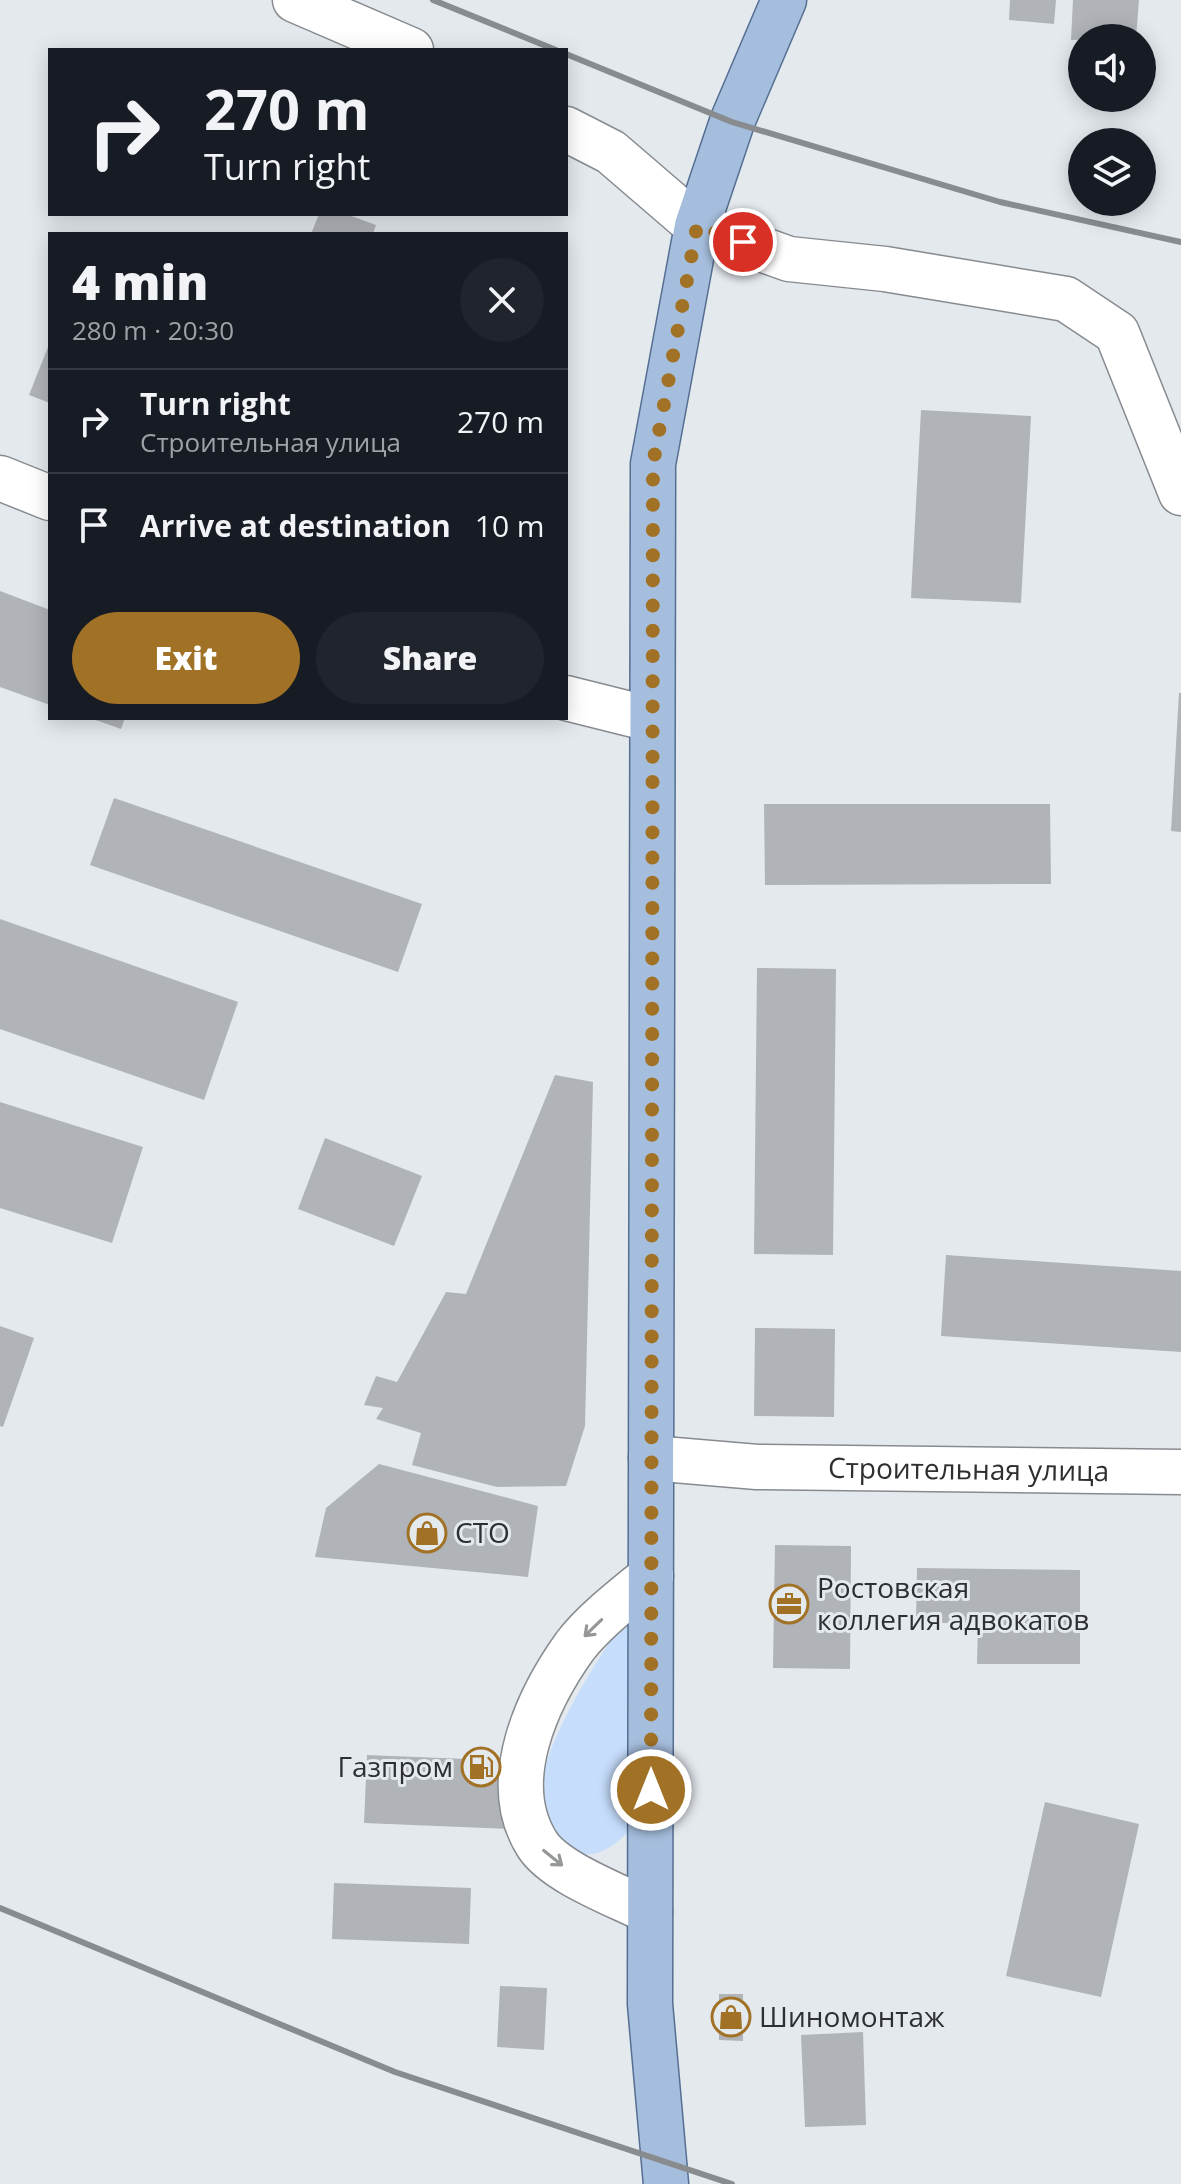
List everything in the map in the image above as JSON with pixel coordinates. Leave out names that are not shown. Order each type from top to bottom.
[{"type":"main road","points":[[666,2184],[650,2004],[650,719],[653,464],[697,226],[732,122],[784,0]]},
{"type":"street","points":[[295,0],[406,48]]},
{"type":"street","points":[[568,130],[611,152],[697,226],[789,259],[885,269],[1066,299],[1117,333],[1181,493]]},
{"type":"street","points":[[0,478],[48,497]]},
{"type":"street","points":[[568,698],[650,719]]},
{"type":"street","name":"Строительная улица","points":[[651,1458],[757,1467],[1181,1472]]},
{"type":"street","points":[[650,1912],[572,1873],[537,1845],[523,1809],[522,1755],[542,1704],[576,1645],[651,1576]]},
{"type":"shaded area","points":[[622,1623],[629,1624],[628,1832],[603,1851],[581,1853],[559,1840],[546,1826],[540,1805],[542,1780],[563,1722]]},
{"type":"building","points":[[1010,0],[1056,0],[1054,24],[1009,20]]},
{"type":"building","points":[[1073,0],[1139,0],[1137,24],[1072,24]]},
{"type":"building","points":[[318,216],[351,216],[376,225],[374,232],[312,232]]},
{"type":"building","points":[[48,347],[48,402],[29,395]]},
{"type":"building","points":[[921,410],[1031,416],[1021,603],[911,598]]},
{"type":"building","points":[[0,591],[48,609],[48,704],[0,687]]},
{"type":"building","points":[[1181,693],[1181,832],[1171,831]]},
{"type":"building","points":[[96,720],[124,720],[121,729]]},
{"type":"building","points":[[114,798],[422,904],[398,972],[90,865]]},
{"type":"building","points":[[764,804],[1050,804],[1051,884],[765,885]]},
{"type":"building","points":[[0,919],[238,1002],[204,1100],[0,1029]]},
{"type":"building","points":[[757,968],[836,969],[833,1255],[754,1254]]},
{"type":"building","points":[[555,1075],[593,1082],[585,1426],[566,1486],[497,1487],[412,1465],[421,1433],[376,1419],[383,1408],[364,1405],[376,1376],[397,1382],[446,1292],[466,1294]]},
{"type":"building","points":[[0,1102],[143,1147],[112,1243],[0,1208]]},
{"type":"building","points":[[325,1138],[422,1176],[394,1246],[298,1209]]},
{"type":"building","points":[[946,1255],[1181,1271],[1181,1352],[941,1336]]},
{"type":"building","points":[[0,1326],[34,1338],[3,1427],[0,1426]]},
{"type":"building","points":[[755,1328],[835,1329],[834,1417],[754,1416]]},
{"type":"building","name":"СТО","points":[[379,1464],[538,1506],[528,1577],[315,1557],[326,1508]]},
{"type":"building","points":[[775,1545],[851,1546],[850,1669],[773,1668]]},
{"type":"building","points":[[917,1568],[1080,1570],[1080,1664],[977,1664],[978,1623],[916,1623]]},
{"type":"building","points":[[367,1755],[516,1761],[512,1829],[364,1823]]},
{"type":"building","points":[[1045,1802],[1139,1824],[1101,1997],[1006,1976]]},
{"type":"building","points":[[334,1883],[471,1888],[469,1944],[332,1939]]},
{"type":"building","points":[[500,1986],[547,1988],[544,2050],[497,2047]]},
{"type":"building","name":"Шиномонтаж","points":[[719,1994],[743,1994],[743,2041],[719,2040]]},
{"type":"building","points":[[863,2032],[866,2125],[805,2127],[801,2035]]},
{"type":"railway","points":[[433,0],[551,48]]},
{"type":"railway","points":[[568,55],[732,122],[1000,202],[1181,242]]},
{"type":"railway","points":[[0,1908],[395,2072],[732,2184]]},
{"type":"place","name":"СТО","points":[[427,1533]]},
{"type":"place","name":"Ростовская коллегия адвокатов","points":[[789,1604]]},
{"type":"place","name":"Газпром","points":[[481,1767]]},
{"type":"place","name":"Шиномонтаж","points":[[731,2017]]},
{"type":"route","points":[[651,1790],[650,719],[653,464],[697,226],[743,242]]}]
